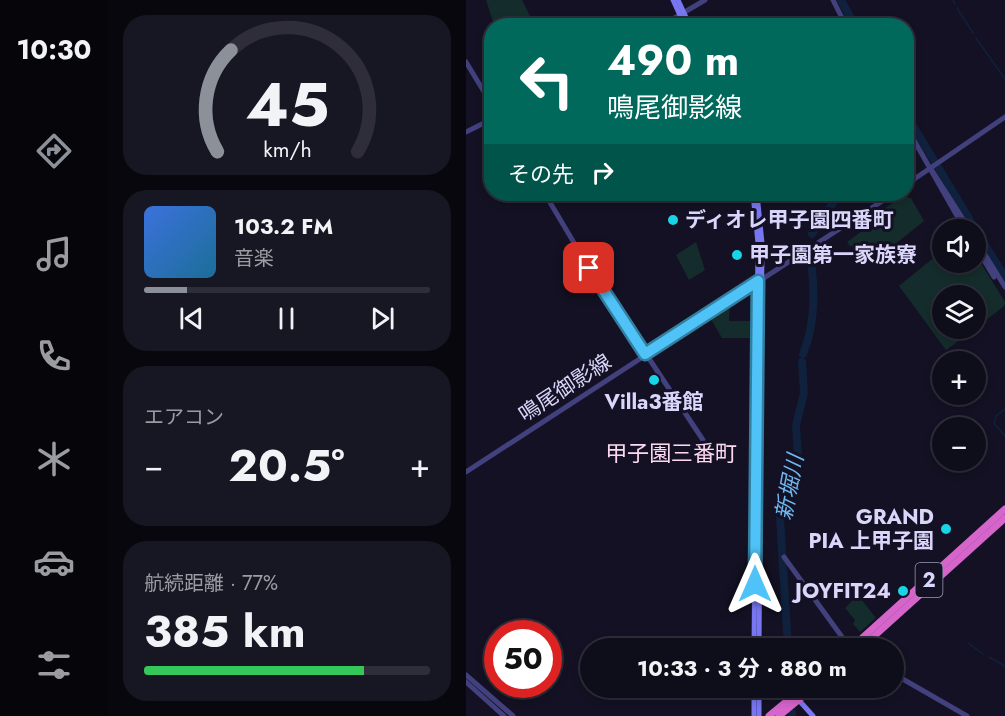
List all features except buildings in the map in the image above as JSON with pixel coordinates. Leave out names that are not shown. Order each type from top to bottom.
[{"type":"highway","name":"2","points":[[861,638],[1004,509]]},
{"type":"highway","name":"2","points":[[872,638],[1004,518]]},
{"type":"highway","points":[[769,716],[796,698]]},
{"type":"highway","points":[[778,716],[796,698]]},
{"type":"main road","points":[[673,0],[685,18]]},
{"type":"main road","points":[[678,0],[683,18]]},
{"type":"main road","points":[[754,638],[762,243],[756,201]]},
{"type":"main road","points":[[759,638],[760,280]]},
{"type":"main road","points":[[754,698],[754,716]]},
{"type":"main road","points":[[759,698],[759,716]]},
{"type":"main road","points":[[798,698],[813,716]]},
{"type":"street","points":[[674,18],[704,0]]},
{"type":"street","points":[[833,0],[842,18]]},
{"type":"street","points":[[466,62],[484,92]]},
{"type":"street","points":[[914,180],[1004,117]]},
{"type":"street","points":[[466,132],[484,123]]},
{"type":"street","points":[[914,138],[935,166],[962,219]]},
{"type":"street","points":[[549,201],[589,268],[703,440]]},
{"type":"street","name":"鳴尾御影線","points":[[466,472],[882,201]]},
{"type":"street","points":[[986,257],[1004,287]]},
{"type":"street","points":[[986,264],[1004,294]]},
{"type":"street","points":[[784,556],[842,638]]},
{"type":"street","points":[[466,675],[513,716]]},
{"type":"street","points":[[904,680],[967,716]]},
{"type":"street","points":[[466,682],[504,716]]},
{"type":"green space","points":[[486,0],[522,0],[531,18],[492,18]]},
{"type":"green space","points":[[896,201],[913,201],[924,221],[879,257],[863,248],[850,246],[847,242],[862,231],[858,225]]},
{"type":"green space","points":[[696,242],[705,270],[689,280],[676,255]]},
{"type":"green space","points":[[932,259],[932,273],[986,271],[1005,302],[1004,306],[986,320],[986,285],[932,285],[932,331],[899,286]]},
{"type":"green space","points":[[730,302],[729,321],[751,321],[750,338],[722,338],[709,316]]},
{"type":"green space","points":[[938,339],[961,339],[946,350]]},
{"type":"green space","points":[[858,595],[876,618],[860,632],[853,624],[855,620],[845,608]]},
{"type":"waterway","points":[[841,0],[851,18]]},
{"type":"waterway","points":[[953,0],[955,4]]},
{"type":"waterway","points":[[957,8],[973,33]]},
{"type":"waterway","points":[[976,38],[1005,79]]},
{"type":"waterway","points":[[914,128],[969,219]]},
{"type":"waterway","name":"新堀川","points":[[812,234],[834,201]]},
{"type":"waterway","points":[[986,246],[1005,277]]},
{"type":"waterway","name":"新堀川","points":[[803,354],[810,330],[813,305],[810,254]]},
{"type":"waterway","name":"新堀川","points":[[787,638],[780,517],[798,455],[796,425],[804,393],[802,362]]},
{"type":"waterway","points":[[1005,409],[996,416],[994,423],[1005,436]]},
{"type":"waterway","points":[[968,643],[983,654]]},
{"type":"waterway","points":[[989,657],[1005,666]]},
{"type":"place","name":"ディオレ甲子園四番町","points":[[673,220]]},
{"type":"place","name":"甲子園第一家族寮","points":[[737,255]]},
{"type":"place","name":"Villa3番館","points":[[654,380]]},
{"type":"place","name":"GRAND PIA 上甲子園","points":[[946,529]]},
{"type":"place","name":"JOYFIT24","points":[[903,591]]},
{"type":"district","name":"甲子園三番町","points":[[671,453]]},
{"type":"route","points":[[589,268],[645,354],[758,281],[755,584]]}]
